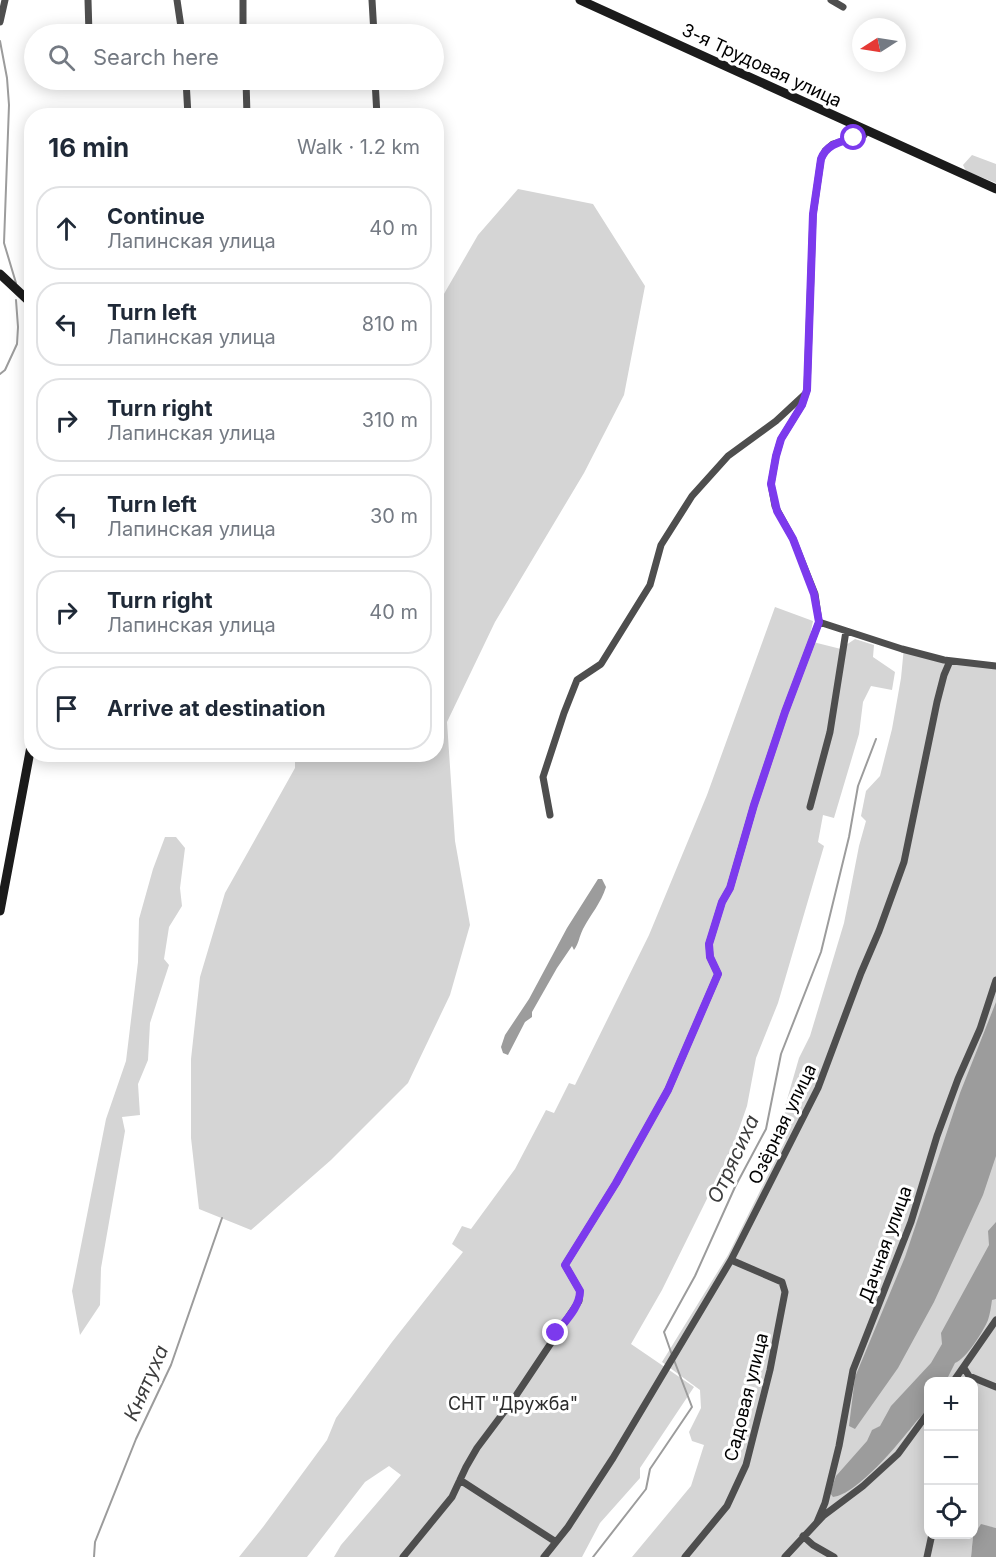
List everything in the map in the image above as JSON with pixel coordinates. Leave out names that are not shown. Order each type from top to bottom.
[{"type":"street","points":[[0,22],[5,0]]},
{"type":"street","points":[[88,0],[89,24]]},
{"type":"street","points":[[177,0],[181,24]]},
{"type":"street","points":[[243,0],[243,24]]},
{"type":"street","points":[[372,0],[373,24]]},
{"type":"street","name":"3-я Трудовая улица","points":[[580,0],[866,132],[996,189]]},
{"type":"street","points":[[831,0],[843,6]]},
{"type":"street","points":[[187,90],[188,108]]},
{"type":"street","points":[[246,90],[247,108]]},
{"type":"street","points":[[375,90],[376,108]]},
{"type":"street","points":[[403,1557],[446,1506],[477,1448],[513,1400],[579,1301],[580,1291],[565,1265],[616,1183],[672,1083],[718,974],[708,950],[712,933],[722,902],[730,888],[754,805],[785,712],[819,622],[814,594],[793,539],[777,511],[771,484],[781,439],[802,405],[807,390],[813,214],[821,159],[825,151],[833,144],[862,136],[866,132]]},
{"type":"street","points":[[0,274],[24,296]]},
{"type":"street","points":[[550,815],[543,777],[577,680],[601,664],[650,585],[661,545],[692,496],[728,456],[776,422],[802,398],[807,390]]},
{"type":"street","points":[[819,622],[902,649],[950,661],[996,666]]},
{"type":"street","points":[[810,807],[830,732],[846,631]]},
{"type":"street","name":"Озёрная улица","points":[[544,1557],[568,1527],[613,1458],[731,1260],[818,1088],[891,900],[910,836],[941,685],[950,661]]},
{"type":"street","points":[[0,911],[28,762]]},
{"type":"street","name":"Дачная улица","points":[[817,1522],[825,1503],[839,1446],[853,1370],[908,1232],[937,1136],[980,1029],[996,980]]},
{"type":"street","name":"Садовая улица","points":[[685,1557],[723,1511],[734,1494],[746,1466],[770,1370],[785,1292],[782,1282],[731,1260]]},
{"type":"street","points":[[957,1377],[996,1320]]},
{"type":"street","points":[[964,1368],[968,1377]]},
{"type":"street","points":[[978,1382],[996,1387]]},
{"type":"street","points":[[785,1557],[817,1522],[863,1486],[898,1454],[924,1418]]},
{"type":"street","points":[[460,1480],[556,1542]]},
{"type":"street","points":[[803,1536],[813,1545],[834,1557]]},
{"type":"street","points":[[927,1557],[931,1539]]},
{"type":"green space","points":[[972,155],[996,164],[996,183],[966,171],[963,165]]},
{"type":"green space","points":[[518,189],[593,204],[645,286],[624,395],[584,473],[495,622],[447,722],[455,841],[470,925],[450,995],[408,1083],[331,1160],[251,1230],[199,1209],[191,1138],[191,1059],[200,977],[225,893],[295,768],[295,762],[444,762],[444,294],[478,235]]},
{"type":"green space","name":"СНТ \"Дружба\"","points":[[775,607],[813,621],[809,641],[845,650],[846,645],[855,639],[874,645],[873,657],[895,672],[892,690],[871,686],[863,702],[859,734],[834,818],[823,815],[818,842],[824,846],[778,1003],[756,1058],[747,1106],[733,1146],[662,1290],[631,1344],[694,1387],[640,1468],[640,1478],[600,1523],[582,1557],[334,1557],[341,1545],[401,1475],[389,1466],[365,1482],[307,1557],[239,1557],[327,1440],[336,1418],[463,1252],[452,1244],[462,1226],[471,1229],[515,1169],[546,1110],[554,1113],[569,1083],[575,1085],[649,935],[707,795]]},
{"type":"green space","points":[[904,647],[948,659],[996,663],[996,1528],[981,1525],[978,1529],[978,1377],[924,1377],[924,1539],[973,1539],[971,1557],[632,1557],[691,1486],[704,1445],[692,1441],[689,1432],[701,1408],[700,1390],[662,1362],[728,1255],[786,1139],[778,1135],[799,1058],[810,1036],[844,923],[866,821],[861,816],[866,791],[880,776],[892,729]]},
{"type":"green space","points":[[165,837],[176,837],[185,848],[180,888],[182,906],[169,927],[164,959],[169,965],[150,1023],[148,1060],[138,1084],[140,1115],[122,1117],[125,1131],[101,1268],[100,1305],[80,1335],[72,1291],[106,1119],[126,1061],[138,962],[139,919]]},
{"type":"shaded area","points":[[598,879],[602,879],[606,887],[576,947],[574,950],[572,946],[557,968],[532,1012],[532,1017],[525,1022],[508,1055],[503,1053],[501,1047],[505,1035],[529,999],[567,928]]},
{"type":"shaded area","points":[[996,1002],[996,1156],[983,1195],[934,1302],[898,1368],[855,1429],[849,1426],[855,1377],[905,1257],[960,1093]]},
{"type":"shaded area","points":[[996,1222],[996,1299],[992,1300],[988,1320],[982,1331],[969,1351],[955,1363],[948,1377],[924,1377],[924,1412],[889,1454],[866,1478],[843,1494],[833,1497],[830,1493],[836,1476],[867,1441],[872,1430],[880,1426],[891,1406],[931,1363],[942,1344],[941,1333],[989,1245],[988,1231]]},
{"type":"shaded area","points":[[981,1524],[996,1528],[996,1557],[971,1557],[973,1539],[978,1539],[978,1528]]},
{"type":"waterway","points":[[0,41],[9,105],[4,243],[16,283]]},
{"type":"waterway","points":[[0,374],[5,370],[17,344],[16,300]]},
{"type":"waterway","name":"Отрясиха","points":[[672,1355],[664,1332],[695,1276],[735,1187],[766,1129],[781,1054],[821,952],[849,837],[858,786],[876,739]]},
{"type":"waterway","name":"Княтуха","points":[[94,1557],[95,1542],[136,1439],[171,1365],[222,1218]]},
{"type":"waterway","name":"Отрясиха","points":[[593,1557],[646,1489],[650,1469],[692,1407],[674,1360]]},
{"type":"route","points":[[556,1333],[579,1301],[580,1296],[580,1291],[565,1265],[616,1183],[668,1090],[689,1046],[718,974],[710,957],[709,944],[722,902],[730,888],[754,805],[785,712],[819,622],[818,608],[807,572],[793,539],[777,511],[771,484],[781,439],[806,397],[813,214],[821,159],[825,151],[833,144],[854,138]]}]
